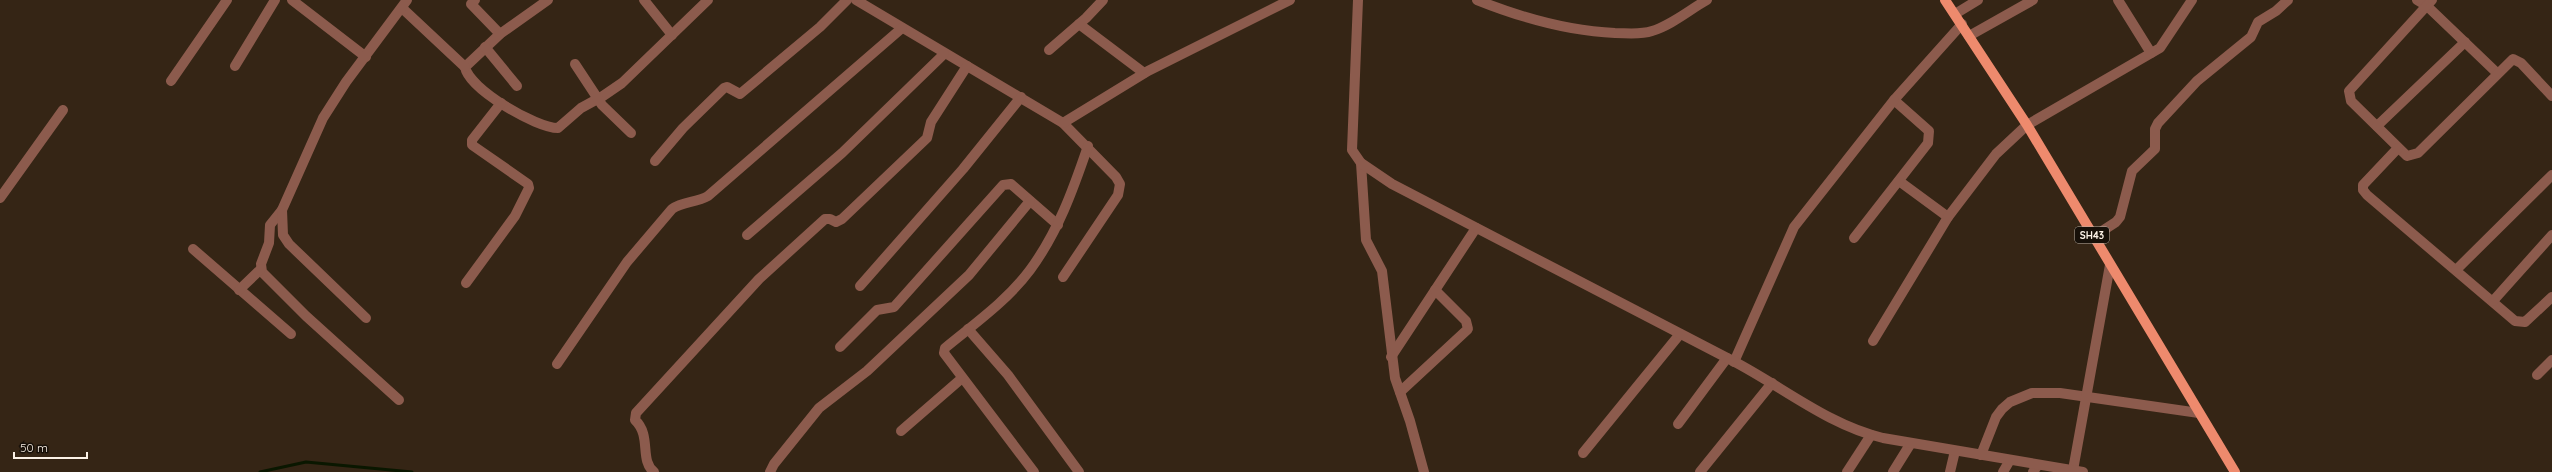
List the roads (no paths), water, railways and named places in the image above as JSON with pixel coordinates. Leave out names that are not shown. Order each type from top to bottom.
[{"type":"main road","name":"SH43","points":[[1945,0],[2027,125],[2235,472]]},
{"type":"street","points":[[171,81],[227,0]]},
{"type":"street","points":[[235,66],[275,0]]},
{"type":"street","points":[[292,0],[366,57]]},
{"type":"street","points":[[475,0],[470,4],[500,34]]},
{"type":"street","points":[[465,67],[500,34],[548,0]]},
{"type":"street","points":[[644,0],[672,35]]},
{"type":"street","points":[[239,290],[261,269],[267,253],[270,225],[282,210],[330,105],[404,4],[431,35],[465,67],[491,97],[517,114],[558,128],[581,108],[622,82],[708,0]]},
{"type":"street","points":[[655,161],[683,128],[724,88],[728,87],[740,94],[820,27],[847,0]]},
{"type":"street","points":[[856,0],[944,54],[1021,97],[1063,123],[1088,146],[1116,177],[1120,190],[1094,234],[1063,276]]},
{"type":"street","points":[[1049,50],[1079,24],[1103,0]]},
{"type":"street","points":[[1063,123],[1144,73],[1290,0]]},
{"type":"street","points":[[1358,0],[1351,138],[1352,150],[1361,163],[1392,184],[1731,360],[1828,417],[1871,435],[2010,460],[2035,468],[2078,471],[2085,396],[2110,265]]},
{"type":"street","points":[[1478,0],[1492,0]]},
{"type":"street","points":[[1478,0],[1533,20],[1574,29],[1633,34],[1652,31],[1707,0]]},
{"type":"street","points":[[1954,14],[1978,0]]},
{"type":"street","points":[[1969,36],[2033,0]]},
{"type":"street","points":[[2118,0],[2151,53]]},
{"type":"street","points":[[1873,340],[1948,216],[1980,171],[2027,125],[2151,53],[2168,40],[2192,0]]},
{"type":"street","points":[[2093,237],[2116,222],[2120,217],[2132,171],[2155,149],[2155,128],[2158,123],[2198,81],[2251,37],[2258,22],[2276,11],[2288,0]]},
{"type":"street","points":[[2417,0],[2430,3],[2464,42],[2497,72]]},
{"type":"street","points":[[2430,3],[2349,91],[2351,101],[2407,156],[2418,153],[2509,60],[2516,59],[2552,96]]},
{"type":"street","points":[[1079,24],[1144,73]]},
{"type":"street","points":[[1678,424],[1731,360],[1794,227],[1894,100],[1962,24]]},
{"type":"street","points":[[557,364],[627,262],[672,209],[680,204],[700,201],[708,196],[902,28]]},
{"type":"street","points":[[2377,126],[2464,42]]},
{"type":"street","points":[[485,48],[517,86]]},
{"type":"street","points":[[747,235],[842,153],[944,54]]},
{"type":"street","points":[[575,64],[597,99],[631,133]]},
{"type":"street","points":[[654,472],[647,462],[645,438],[640,425],[635,420],[636,413],[759,279],[821,223],[828,219],[836,222],[842,219],[927,138],[931,122],[967,66]]},
{"type":"street","points":[[860,286],[963,169],[1021,97]]},
{"type":"street","points":[[1854,238],[1928,143],[1930,136],[1928,131],[1894,100]]},
{"type":"street","points":[[466,283],[515,216],[529,188],[528,184],[472,145],[472,140],[501,103]]},
{"type":"street","points":[[0,198],[63,110]]},
{"type":"street","points":[[1034,472],[961,379],[944,353],[945,348],[1001,301],[1029,271],[1058,224],[1068,203],[1088,146]]},
{"type":"street","points":[[2398,148],[2367,180],[2363,190],[2520,323],[2525,322],[2552,297]]},
{"type":"street","points":[[1361,163],[1363,224],[1366,240],[1382,271],[1390,357],[1424,472]]},
{"type":"street","points":[[2456,270],[2552,175]]},
{"type":"street","points":[[1899,181],[1948,216]]},
{"type":"street","points":[[840,347],[877,310],[894,307],[1003,185],[1011,184],[1058,224]]},
{"type":"street","points":[[770,472],[774,464],[819,408],[867,371],[969,275],[1030,201]]},
{"type":"street","points":[[282,210],[283,234],[289,244],[366,318]]},
{"type":"street","points":[[1390,357],[1476,228]]},
{"type":"street","points":[[2493,301],[2552,235]]},
{"type":"street","points":[[193,250],[291,334]]},
{"type":"street","points":[[261,269],[306,316],[399,400]]},
{"type":"street","points":[[1400,392],[1468,329],[1466,321],[1435,290]]},
{"type":"street","points":[[968,329],[1008,375],[1077,471]]},
{"type":"street","points":[[1583,453],[1680,334]]},
{"type":"street","points":[[2537,375],[2552,360]]},
{"type":"street","points":[[901,431],[961,379]]},
{"type":"street","points":[[1700,472],[1772,383]]},
{"type":"street","points":[[1982,455],[1996,417],[2010,402],[2032,393],[2046,392],[2085,396],[2199,413]]},
{"type":"street","points":[[1847,472],[1871,435]]},
{"type":"street","points":[[1893,472],[1911,443]]},
{"type":"street","points":[[1950,472],[1955,450]]},
{"type":"street","points":[[2003,472],[2010,460]]},
{"type":"waterway","points":[[260,472],[306,462],[412,472]]}]
